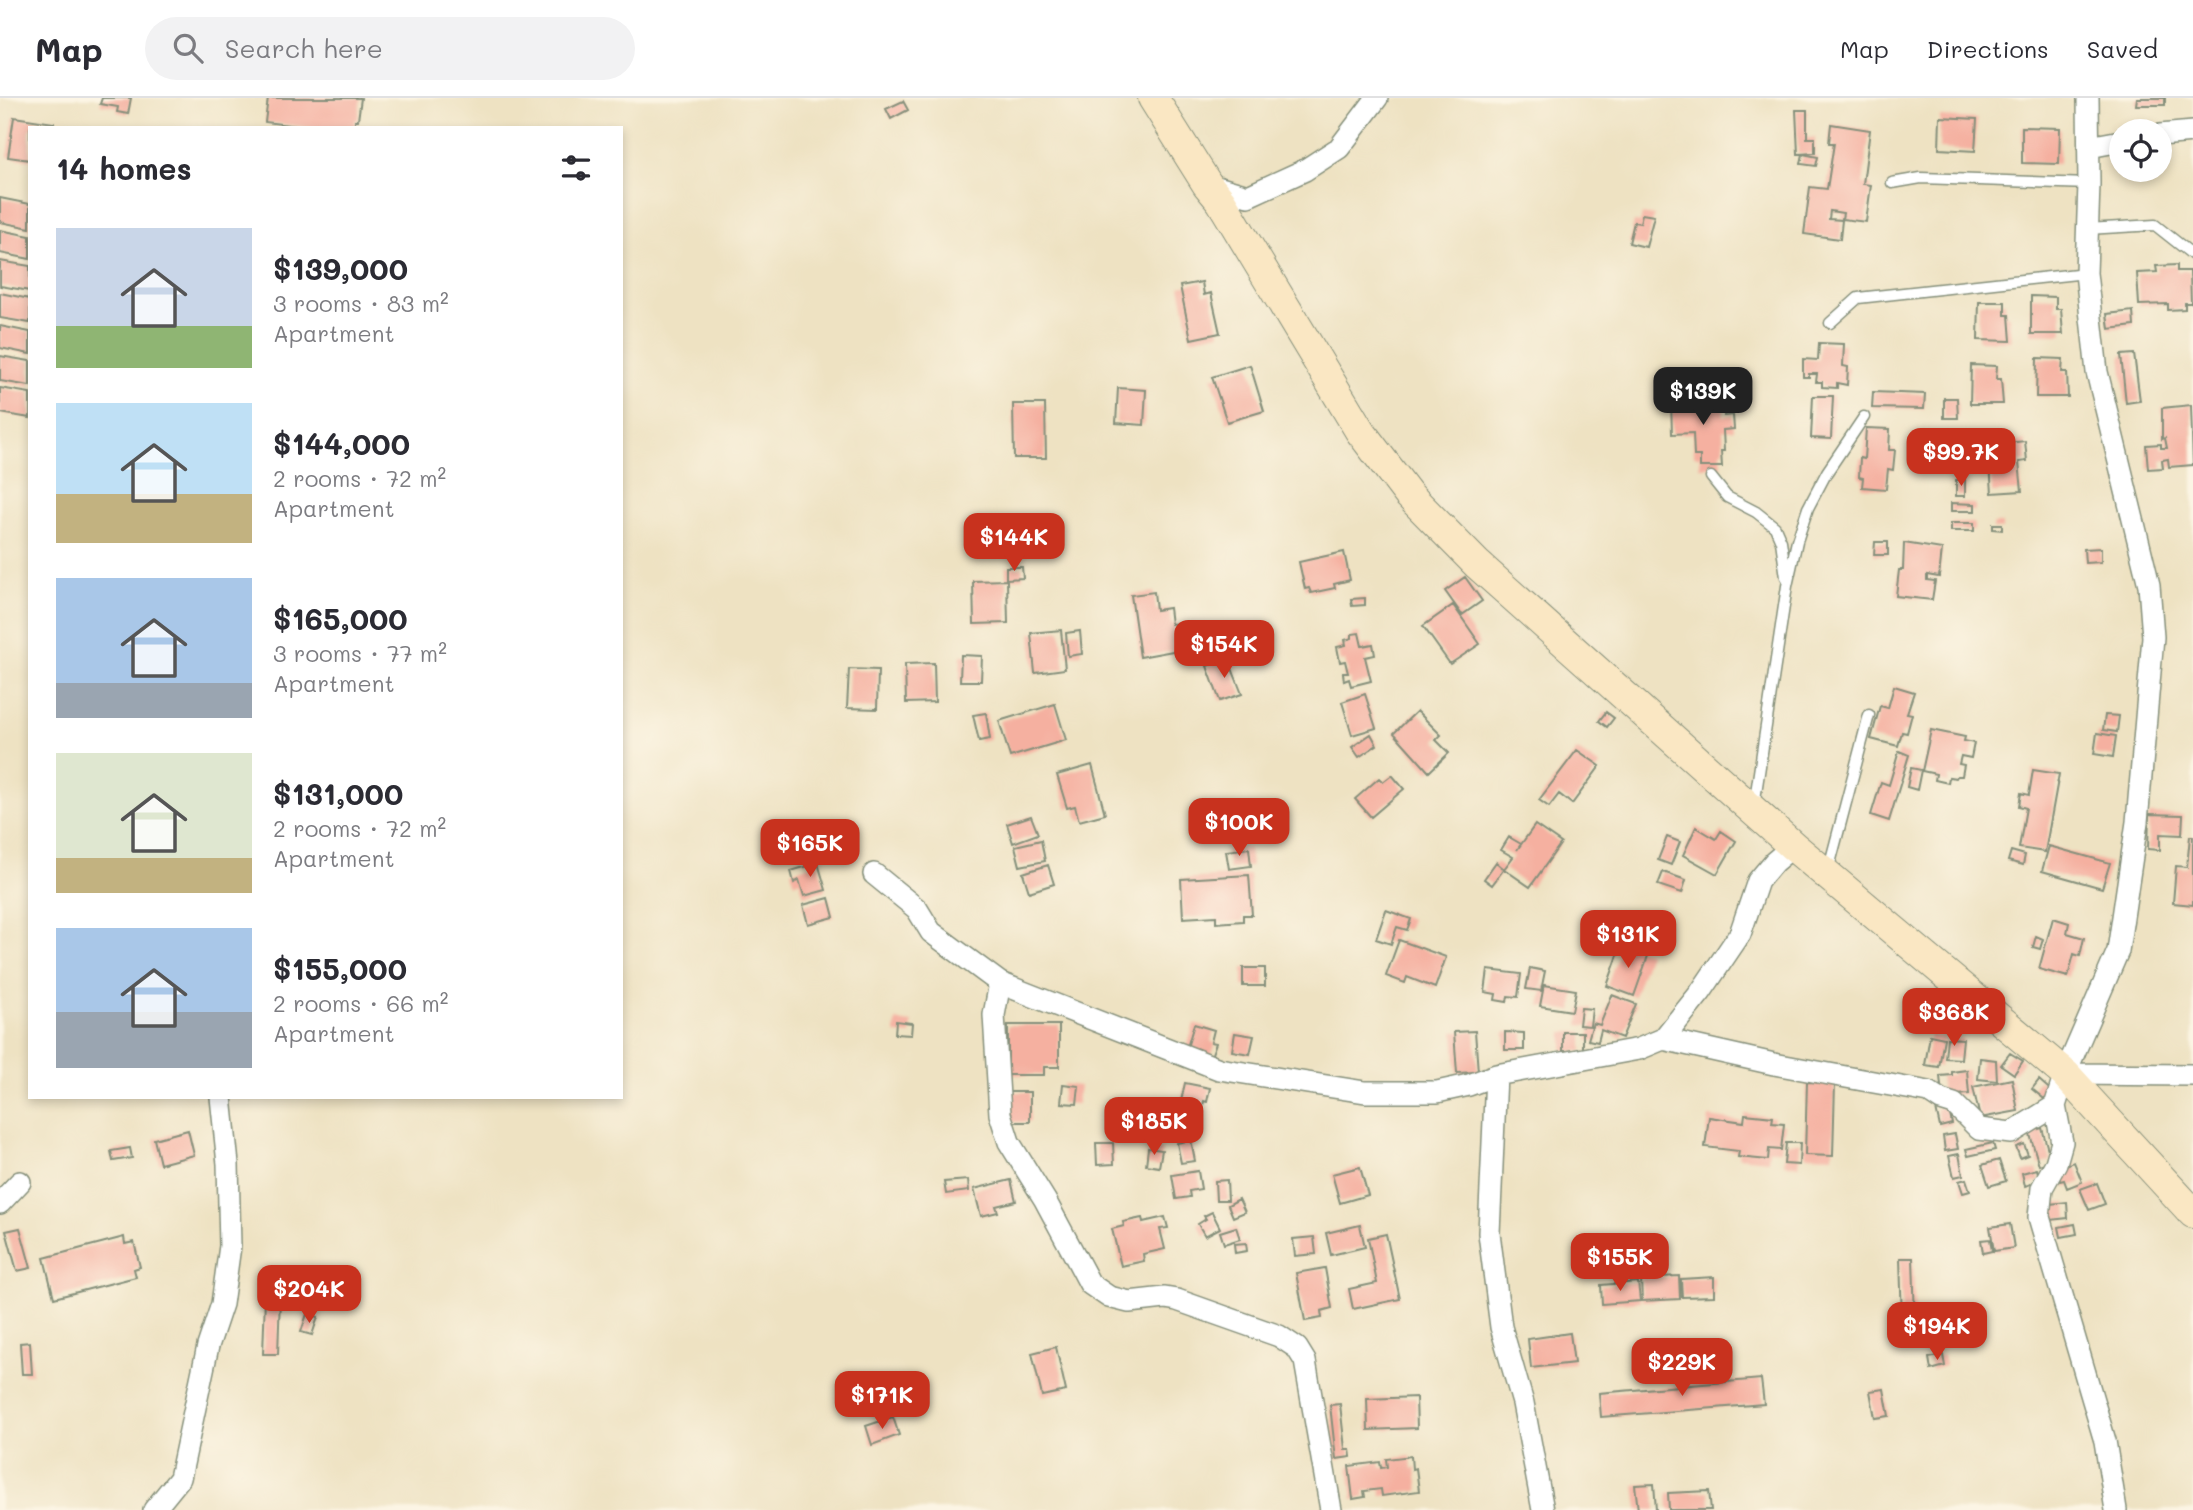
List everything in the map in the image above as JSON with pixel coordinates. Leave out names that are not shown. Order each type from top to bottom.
[{"type":"street","points":[[1153,98],[1207,184],[1221,201],[1360,431],[1408,494],[1477,564],[1793,845],[2065,1074],[2193,1213]]},
{"type":"street","points":[[1207,184],[1248,196],[1304,170],[1339,148],[1377,98]]},
{"type":"street","points":[[2088,98],[2086,273],[2097,372],[2149,585],[2153,636],[2137,822],[2118,951],[2065,1074],[2055,1106],[2062,1142],[2056,1163],[2042,1188],[2039,1217],[2105,1441],[2116,1510]]},
{"type":"street","points":[[2172,134],[2193,132]]},
{"type":"street","points":[[2089,147],[2109,143]]},
{"type":"street","points":[[874,874],[917,909],[931,932],[1000,983],[1219,1069],[1365,1091],[1437,1092],[1469,1085],[1496,1075],[1639,1049],[1663,1039],[1700,993],[1740,934],[1758,881],[1793,845]]},
{"type":"street","points":[[1000,983],[995,1015],[1000,1114],[1009,1142],[1045,1200],[1090,1284],[1109,1297],[1129,1302],[1165,1298],[1177,1300],[1279,1336],[1297,1348],[1305,1361],[1331,1510]]},
{"type":"street","points":[[1663,1039],[1774,1064],[1929,1091],[1941,1100],[1954,1104],[1979,1129],[2011,1133],[2055,1106]]},
{"type":"street","points":[[2065,1074],[2193,1074]]},
{"type":"street","points":[[1496,1075],[1489,1233],[1502,1327],[1523,1403],[1543,1510]]},
{"type":"street","points":[[154,1510],[172,1501],[180,1478],[208,1346],[222,1304],[230,1246],[228,1164],[221,1099]]},
{"type":"street","points":[[0,1203],[20,1182]]},
{"type":"lane","points":[[1892,183],[1921,178],[2089,184]]},
{"type":"lane","points":[[2087,229],[2155,225],[2193,255]]},
{"type":"lane","points":[[1830,323],[1858,298],[2086,273]]},
{"type":"lane","points":[[1753,809],[1787,586],[1797,541],[1808,508],[1827,472],[1864,417]]},
{"type":"lane","points":[[1711,477],[1727,497],[1756,512],[1775,527],[1781,541],[1787,586]]},
{"type":"lane","points":[[1827,874],[1869,715]]},
{"type":"building","points":[[102,98],[131,98],[128,114],[117,112],[118,107],[100,104]]},
{"type":"building","points":[[268,98],[361,98],[355,126],[296,126],[265,122]]},
{"type":"building","points":[[2137,98],[2165,98],[2165,105],[2136,105]]},
{"type":"building","points":[[903,101],[908,110],[891,119],[886,109]]},
{"type":"building","points":[[1796,110],[1807,110],[1807,138],[1815,138],[1815,153],[1798,154]]},
{"type":"building","points":[[14,117],[54,123],[54,126],[28,126],[28,160],[8,157]]},
{"type":"building","points":[[1940,117],[1977,119],[1975,151],[1939,149]]},
{"type":"building","points":[[1831,124],[1870,130],[1863,184],[1871,185],[1866,222],[1842,219],[1843,213],[1830,211],[1829,219],[1842,220],[1840,239],[1804,234],[1810,187],[1827,189],[1834,143],[1829,143]]},
{"type":"building","points":[[2022,127],[2060,128],[2059,164],[2022,163]]},
{"type":"building","points":[[1803,154],[1818,157],[1816,166],[1801,164]]},
{"type":"building","points":[[0,198],[28,204],[28,228],[0,222]]},
{"type":"building","points":[[1642,214],[1654,216],[1646,247],[1629,243],[1634,222],[1640,223]]},
{"type":"building","points":[[0,230],[28,236],[28,259],[0,253]]},
{"type":"building","points":[[0,261],[28,266],[28,291],[0,286]]},
{"type":"building","points":[[2177,265],[2177,271],[2190,271],[2191,303],[2185,303],[2185,309],[2168,310],[2168,304],[2139,305],[2137,273],[2157,272],[2156,266]]},
{"type":"building","points":[[1202,282],[1204,295],[1211,293],[1220,333],[1191,339],[1180,286]]},
{"type":"building","points":[[0,293],[28,299],[28,323],[0,318]]},
{"type":"building","points":[[2031,296],[2056,297],[2056,309],[2061,309],[2063,334],[2031,334]]},
{"type":"building","points":[[1979,302],[2005,302],[2011,341],[1978,340]]},
{"type":"building","points":[[2133,311],[2134,326],[2109,329],[2107,314]]},
{"type":"building","points":[[0,326],[28,332],[28,354],[0,348]]},
{"type":"building","points":[[1819,343],[1844,344],[1843,366],[1848,367],[1847,385],[1837,383],[1837,388],[1822,387],[1822,382],[1816,382],[1817,374],[1803,377],[1803,359],[1818,360]]},
{"type":"building","points":[[2134,354],[2140,401],[2126,403],[2121,355]]},
{"type":"building","points":[[0,356],[28,361],[28,386],[0,381]]},
{"type":"building","points":[[2037,358],[2063,359],[2062,372],[2067,372],[2068,397],[2036,397]]},
{"type":"building","points":[[1250,365],[1264,411],[1227,422],[1212,377]]},
{"type":"building","points":[[1971,365],[1997,366],[1996,379],[2001,379],[2003,404],[1970,404]]},
{"type":"building","points":[[0,388],[28,393],[28,418],[0,413]]},
{"type":"building","points":[[1118,388],[1146,390],[1144,425],[1116,423]]},
{"type":"building","points":[[1873,392],[1925,394],[1924,409],[1872,408]]},
{"type":"building","points":[[1813,396],[1833,396],[1831,439],[1811,438]]},
{"type":"building","points":[[1723,398],[1724,416],[1733,415],[1734,429],[1723,430],[1722,467],[1700,467],[1700,456],[1694,456],[1693,433],[1672,434],[1671,401]]},
{"type":"building","points":[[1944,398],[1957,398],[1958,418],[1944,418]]},
{"type":"building","points":[[1013,404],[1045,404],[1046,458],[1014,458]]},
{"type":"building","points":[[2191,405],[2193,465],[2169,467],[2168,459],[2162,460],[2163,468],[2148,469],[2146,445],[2161,444],[2161,448],[2167,448],[2165,438],[2162,439],[2162,408]]},
{"type":"building","points":[[1866,428],[1890,429],[1889,450],[1895,450],[1893,470],[1888,469],[1886,489],[1862,487],[1863,478],[1859,477],[1860,458],[1864,459]]},
{"type":"building","points":[[2025,441],[2027,461],[2019,462],[2022,491],[1992,493],[1990,464],[1983,465],[1982,450],[1988,449],[1988,445]]},
{"type":"building","points":[[1955,449],[1969,449],[1969,467],[1955,467]]},
{"type":"building","points":[[1956,480],[1965,480],[1965,496],[1956,496]]},
{"type":"building","points":[[1951,503],[1975,504],[1975,511],[1951,511]]},
{"type":"building","points":[[1951,523],[1974,523],[1974,531],[1951,531]]},
{"type":"building","points":[[1993,524],[2002,524],[2002,530],[1993,529]]},
{"type":"building","points":[[1875,542],[1888,542],[1888,555],[1874,555]]},
{"type":"building","points":[[1904,543],[1942,549],[1939,577],[1927,575],[1927,580],[1935,581],[1932,600],[1896,596],[1899,570],[1903,570]]},
{"type":"building","points":[[2101,548],[2101,562],[2085,563],[2084,549]]},
{"type":"building","points":[[1344,552],[1350,580],[1334,584],[1335,588],[1311,593],[1309,588],[1305,589],[1299,562]]},
{"type":"building","points":[[1006,567],[1022,567],[1023,578],[1006,579]]},
{"type":"building","points":[[1465,577],[1482,601],[1462,615],[1445,591]]},
{"type":"building","points":[[1007,580],[1008,623],[974,624],[973,581]]},
{"type":"building","points":[[1154,592],[1156,610],[1169,608],[1171,624],[1181,623],[1184,649],[1140,657],[1131,595]]},
{"type":"building","points":[[1365,598],[1365,605],[1352,606],[1351,599]]},
{"type":"building","points":[[1453,605],[1480,644],[1450,664],[1423,626]]},
{"type":"building","points":[[1061,630],[1065,669],[1035,673],[1031,633]]},
{"type":"building","points":[[1080,631],[1082,654],[1068,656],[1066,633]]},
{"type":"building","points":[[1359,633],[1362,646],[1373,644],[1375,655],[1365,657],[1371,681],[1351,686],[1349,679],[1344,681],[1343,673],[1348,673],[1345,661],[1340,662],[1337,647],[1346,645],[1345,640],[1352,638],[1352,634]]},
{"type":"building","points":[[961,655],[982,656],[981,681],[960,681]]},
{"type":"building","points":[[1228,658],[1242,694],[1220,701],[1207,666]]},
{"type":"building","points":[[934,663],[935,702],[906,703],[905,664]]},
{"type":"building","points":[[849,669],[878,670],[877,709],[847,708]]},
{"type":"building","points":[[1894,686],[1914,692],[1907,713],[1912,714],[1907,733],[1902,732],[1898,746],[1871,739],[1880,706],[1888,708]]},
{"type":"building","points":[[1365,694],[1376,728],[1352,735],[1342,702]]},
{"type":"building","points":[[1055,704],[1066,740],[1010,757],[999,721]]},
{"type":"building","points":[[1417,711],[1441,735],[1436,740],[1449,753],[1429,772],[1394,733]]},
{"type":"building","points":[[1606,712],[1614,718],[1607,727],[1599,721]]},
{"type":"building","points":[[986,713],[990,739],[979,741],[973,715]]},
{"type":"building","points":[[2105,715],[2119,716],[2117,732],[2103,730]]},
{"type":"building","points":[[1931,730],[1965,737],[1964,741],[1974,743],[1971,758],[1961,756],[1959,764],[1964,765],[1962,776],[1949,777],[1948,783],[1935,780],[1936,774],[1922,771]]},
{"type":"building","points":[[2097,733],[2116,736],[2113,757],[2094,754]]},
{"type":"building","points":[[1371,734],[1377,745],[1359,757],[1352,747]]},
{"type":"building","points":[[1577,750],[1600,766],[1572,804],[1559,794],[1549,807],[1539,800]]},
{"type":"building","points":[[1899,751],[1909,755],[1889,821],[1871,815],[1881,782],[1889,785]]},
{"type":"building","points":[[1092,765],[1105,814],[1079,821],[1075,806],[1067,808],[1057,775]]},
{"type":"building","points":[[1911,768],[1921,770],[1917,790],[1907,787]]},
{"type":"building","points":[[2033,770],[2059,774],[2045,852],[2019,848],[2026,808],[2019,806],[2021,793],[2029,795]]},
{"type":"building","points":[[1392,775],[1404,789],[1371,817],[1355,799],[1379,778],[1383,782]]},
{"type":"building","points":[[2149,814],[2183,815],[2182,835],[2160,834],[2160,850],[2148,849]]},
{"type":"building","points":[[1031,816],[1038,834],[1013,843],[1007,824]]},
{"type":"building","points":[[1535,825],[1561,843],[1530,887],[1504,869],[1513,857],[1501,850],[1509,837],[1521,844],[1517,850]]},
{"type":"building","points":[[1696,827],[1716,839],[1721,831],[1736,841],[1717,874],[1683,855]]},
{"type":"building","points":[[2190,836],[2193,836],[2193,905],[2173,903],[2176,866],[2187,867]]},
{"type":"building","points":[[1667,837],[1680,842],[1671,865],[1658,860]]},
{"type":"building","points":[[1041,840],[1045,861],[1020,866],[1015,846]]},
{"type":"building","points":[[2049,846],[2110,863],[2102,888],[2042,871]]},
{"type":"building","points":[[1249,848],[1251,866],[1229,869],[1226,851]]},
{"type":"building","points":[[2011,851],[2025,855],[2023,865],[2008,861]]},
{"type":"building","points":[[1496,862],[1504,869],[1492,885],[1484,879]]},
{"type":"building","points":[[818,863],[826,890],[804,896],[799,880],[794,883],[791,871]]},
{"type":"building","points":[[1048,865],[1054,884],[1029,892],[1023,873]]},
{"type":"building","points":[[1663,872],[1686,880],[1682,893],[1658,885]]},
{"type":"building","points":[[1249,875],[1252,915],[1243,915],[1243,921],[1216,923],[1216,916],[1183,918],[1181,879]]},
{"type":"building","points":[[829,898],[834,917],[808,924],[803,905]]},
{"type":"building","points":[[1386,910],[1411,919],[1407,930],[1397,927],[1391,944],[1376,939]]},
{"type":"building","points":[[2053,918],[2069,923],[2067,933],[2084,938],[2080,956],[2074,954],[2068,977],[2039,969]]},
{"type":"building","points":[[2036,936],[2043,939],[2040,949],[2033,947]]},
{"type":"building","points":[[1399,940],[1446,957],[1435,988],[1407,977],[1405,983],[1386,976]]},
{"type":"building","points":[[1622,944],[1649,953],[1634,996],[1607,986]]},
{"type":"building","points":[[1243,968],[1265,968],[1265,986],[1243,986]]},
{"type":"building","points":[[1530,968],[1545,971],[1541,991],[1526,989]]},
{"type":"building","points":[[1488,970],[1521,974],[1518,997],[1508,996],[1507,1002],[1495,1000],[1496,994],[1485,992]]},
{"type":"building","points":[[1544,985],[1576,990],[1572,1011],[1540,1006]]},
{"type":"building","points":[[1612,995],[1636,1004],[1622,1038],[1601,1030],[1598,1042],[1588,1040],[1593,1023],[1600,1025]]},
{"type":"building","points":[[1581,1008],[1592,1009],[1590,1026],[1579,1025]]},
{"type":"building","points":[[896,1021],[912,1023],[911,1035],[895,1034]]},
{"type":"building","points":[[1194,1024],[1214,1030],[1211,1042],[1216,1043],[1210,1059],[1186,1051]]},
{"type":"building","points":[[1008,1025],[1059,1025],[1059,1067],[1044,1067],[1044,1075],[1008,1075]]},
{"type":"building","points":[[1475,1031],[1478,1072],[1457,1073],[1454,1032]]},
{"type":"building","points":[[1505,1032],[1524,1033],[1524,1050],[1505,1050]]},
{"type":"building","points":[[1563,1032],[1583,1032],[1583,1051],[1563,1051]]},
{"type":"building","points":[[1235,1033],[1254,1036],[1250,1054],[1232,1051]]},
{"type":"building","points":[[1930,1035],[1944,1038],[1939,1067],[1925,1065]]},
{"type":"building","points":[[1947,1038],[1963,1039],[1961,1059],[1945,1058]]},
{"type":"building","points":[[2010,1053],[2023,1061],[2014,1074],[2001,1065]]},
{"type":"building","points":[[1980,1058],[1996,1060],[1997,1081],[1978,1079]]},
{"type":"building","points":[[1967,1070],[1969,1094],[1942,1096],[1940,1076]]},
{"type":"building","points":[[2012,1079],[2018,1111],[1980,1118],[1973,1087]]},
{"type":"building","points":[[2039,1080],[2055,1094],[2048,1102],[2032,1089]]},
{"type":"building","points":[[1807,1082],[1835,1083],[1833,1156],[1805,1155]]},
{"type":"building","points":[[1185,1083],[1210,1088],[1199,1124],[1177,1119]]},
{"type":"building","points":[[1063,1084],[1079,1086],[1077,1104],[1061,1103]]},
{"type":"building","points":[[1004,1092],[1030,1092],[1030,1122],[1005,1122]]},
{"type":"building","points":[[1948,1105],[1952,1124],[1940,1127],[1936,1109]]},
{"type":"building","points":[[1745,1114],[1773,1117],[1772,1123],[1784,1124],[1781,1150],[1769,1149],[1768,1160],[1738,1157],[1739,1151],[1705,1147],[1709,1117],[1744,1122]]},
{"type":"building","points":[[2042,1128],[2051,1161],[2039,1165],[2029,1131]]},
{"type":"building","points":[[188,1130],[194,1155],[160,1164],[154,1139]]},
{"type":"building","points":[[1955,1134],[1958,1149],[1945,1151],[1943,1136]]},
{"type":"building","points":[[1191,1140],[1195,1161],[1181,1163],[1177,1143]]},
{"type":"building","points":[[1096,1143],[1113,1143],[1114,1164],[1097,1165]]},
{"type":"building","points":[[1786,1143],[1800,1143],[1799,1165],[1784,1164]]},
{"type":"building","points":[[1993,1143],[1995,1150],[1968,1156],[1966,1149]]},
{"type":"building","points":[[2024,1144],[2028,1155],[2020,1158],[2016,1147]]},
{"type":"building","points":[[130,1148],[132,1158],[113,1161],[111,1151]]},
{"type":"building","points":[[1148,1148],[1162,1150],[1159,1167],[1146,1165]]},
{"type":"building","points":[[1959,1154],[1963,1175],[1954,1177],[1949,1156]]},
{"type":"building","points":[[1999,1160],[2006,1181],[1989,1186],[1982,1165]]},
{"type":"building","points":[[2074,1162],[2082,1182],[2067,1188],[2064,1180],[2060,1181],[2055,1169]]},
{"type":"building","points":[[1360,1167],[1368,1195],[1340,1203],[1332,1174]]},
{"type":"building","points":[[2037,1169],[2040,1181],[2025,1186],[2022,1173]]},
{"type":"building","points":[[1198,1171],[1201,1189],[1189,1191],[1190,1197],[1176,1199],[1172,1175]]},
{"type":"building","points":[[1966,1179],[1970,1191],[1963,1193],[1959,1181]]},
{"type":"building","points":[[968,1180],[969,1191],[946,1194],[944,1182]]},
{"type":"building","points":[[1011,1180],[1016,1201],[996,1206],[998,1212],[981,1216],[974,1189]]},
{"type":"building","points":[[1227,1180],[1228,1200],[1216,1200],[1215,1181]]},
{"type":"building","points":[[2097,1183],[2105,1204],[2089,1210],[2080,1189]]},
{"type":"building","points":[[1239,1199],[1245,1212],[1233,1217],[1228,1205]]},
{"type":"building","points":[[2067,1202],[2068,1218],[2050,1220],[2050,1204]]},
{"type":"building","points":[[1212,1212],[1220,1228],[1205,1236],[1198,1224],[1206,1219],[1204,1216]]},
{"type":"building","points":[[1165,1217],[1168,1228],[1160,1229],[1165,1249],[1143,1254],[1144,1261],[1121,1266],[1112,1229],[1124,1226],[1123,1222],[1142,1218],[1143,1222]]},
{"type":"building","points":[[2010,1224],[2014,1248],[1994,1251],[1990,1227]]},
{"type":"building","points":[[2075,1224],[2077,1234],[2061,1237],[2059,1227]]},
{"type":"building","points":[[1360,1225],[1365,1247],[1331,1255],[1326,1233]]},
{"type":"building","points":[[1236,1227],[1240,1239],[1224,1244],[1220,1232]]},
{"type":"building","points":[[20,1228],[31,1268],[17,1271],[6,1231]]},
{"type":"building","points":[[1386,1234],[1400,1299],[1353,1309],[1349,1289],[1377,1283],[1368,1238]]},
{"type":"building","points":[[124,1237],[125,1244],[134,1242],[140,1267],[134,1269],[136,1277],[54,1298],[44,1258]]},
{"type":"building","points":[[1314,1237],[1316,1254],[1295,1256],[1293,1239]]},
{"type":"building","points":[[1990,1239],[1992,1251],[1983,1253],[1981,1240]]},
{"type":"building","points":[[1246,1243],[1247,1251],[1235,1253],[1234,1244]]},
{"type":"building","points":[[1900,1258],[1913,1258],[1915,1319],[1902,1320]]},
{"type":"building","points":[[1325,1268],[1332,1308],[1321,1311],[1322,1318],[1305,1321],[1296,1273]]},
{"type":"building","points":[[1679,1276],[1680,1299],[1642,1301],[1641,1278]]},
{"type":"building","points":[[1714,1277],[1714,1296],[1682,1297],[1681,1279]]},
{"type":"building","points":[[1638,1282],[1640,1301],[1602,1304],[1601,1285]]},
{"type":"building","points":[[265,1297],[280,1297],[278,1354],[263,1354]]},
{"type":"building","points":[[307,1314],[318,1317],[312,1335],[301,1332]]},
{"type":"building","points":[[1570,1333],[1574,1363],[1531,1368],[1528,1339]]},
{"type":"building","points":[[30,1342],[32,1374],[22,1374],[20,1343]]},
{"type":"building","points":[[1056,1347],[1066,1391],[1042,1396],[1032,1353]]},
{"type":"building","points":[[1943,1355],[1945,1366],[1931,1370],[1929,1358]]},
{"type":"building","points":[[1761,1379],[1764,1404],[1601,1417],[1599,1393]]},
{"type":"building","points":[[1884,1389],[1889,1416],[1875,1418],[1870,1391]]},
{"type":"building","points":[[1416,1397],[1417,1428],[1368,1430],[1367,1399]]},
{"type":"building","points":[[1340,1404],[1345,1449],[1350,1449],[1351,1457],[1336,1459],[1330,1405]]},
{"type":"building","points":[[893,1417],[899,1435],[872,1445],[866,1426]]},
{"type":"building","points":[[1411,1456],[1412,1469],[1416,1468],[1419,1491],[1382,1496],[1381,1489],[1364,1491],[1365,1497],[1353,1499],[1349,1466],[1380,1462],[1381,1468],[1387,1467],[1386,1459]]},
{"type":"building","points":[[1654,1484],[1656,1510],[1638,1510],[1635,1485]]},
{"type":"building","points":[[1709,1491],[1711,1510],[1669,1510],[1668,1493]]}]
